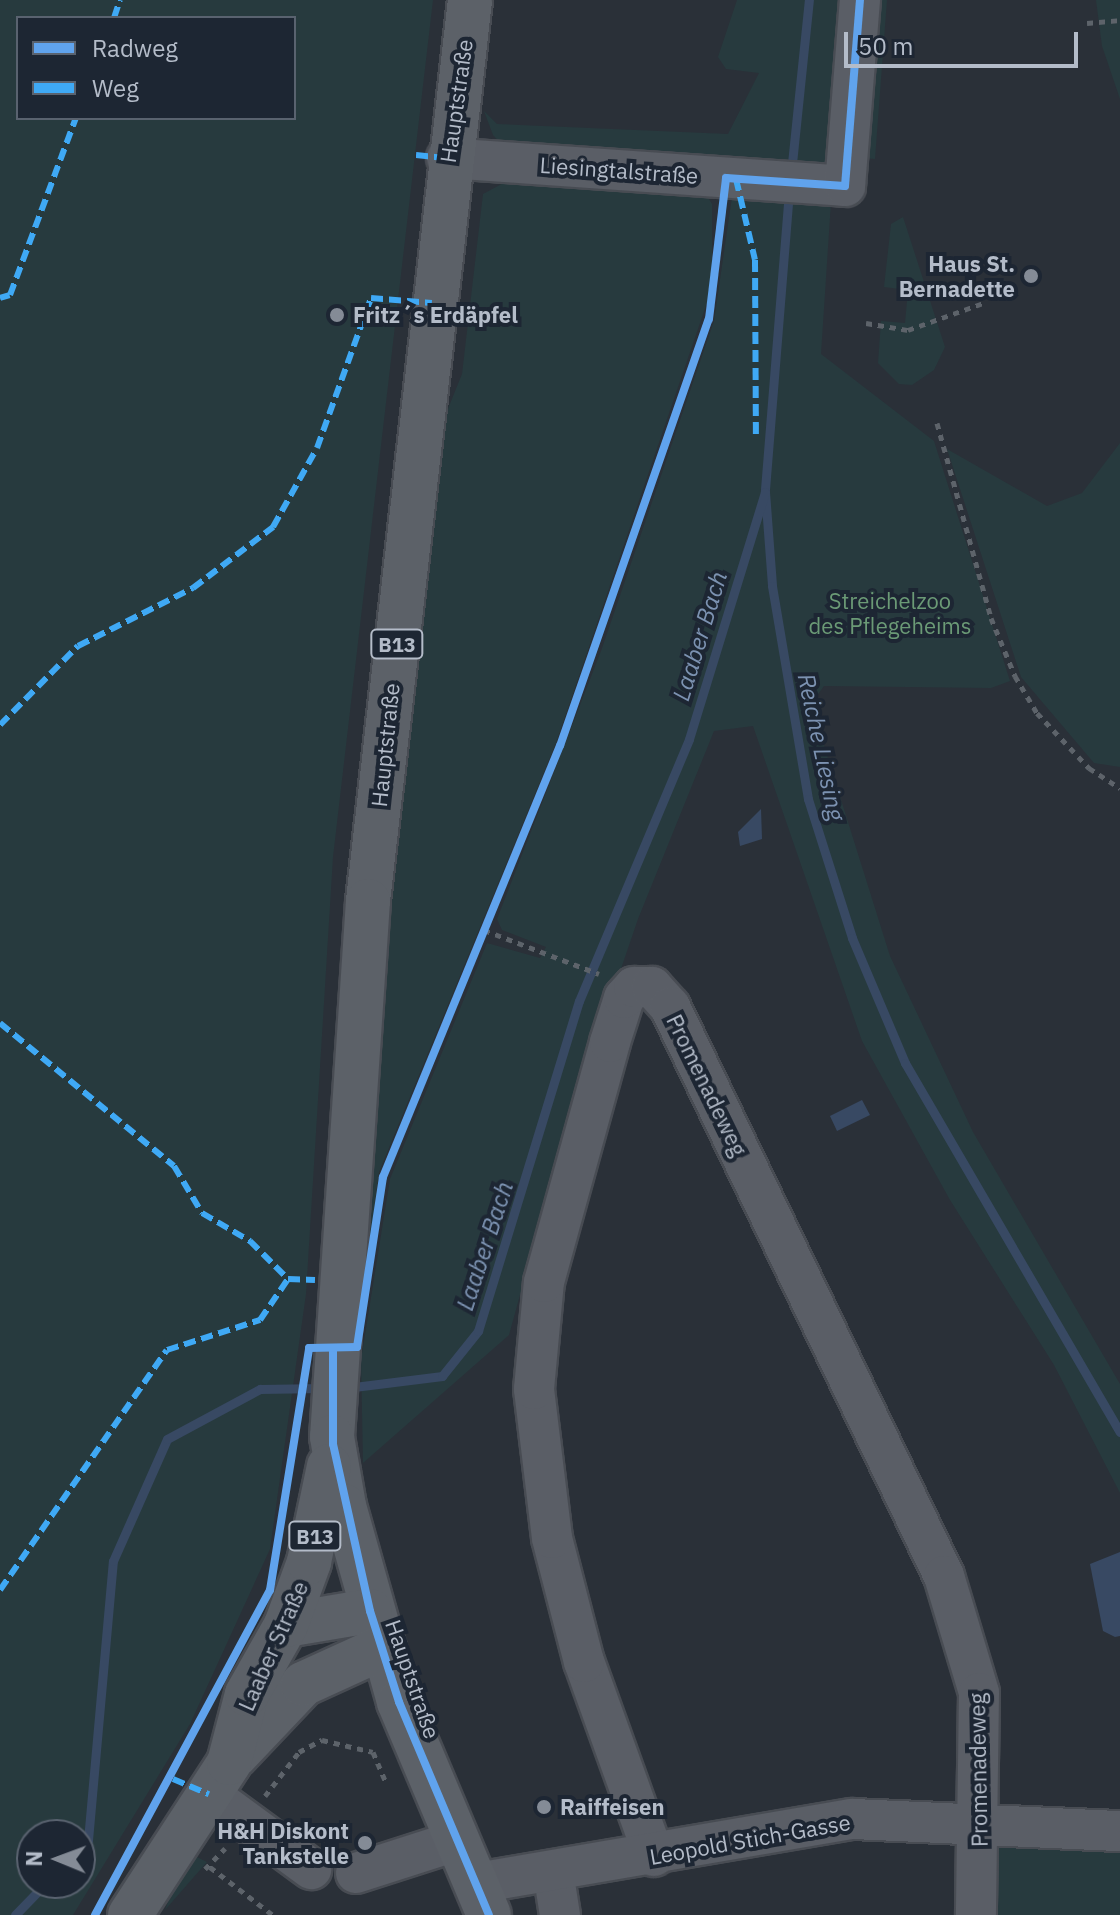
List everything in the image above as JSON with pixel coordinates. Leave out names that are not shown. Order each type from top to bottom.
[{"type":"main road","name":"Hauptstraße","points":[[470,0],[447,158],[368,901],[333,1350],[333,1440],[376,1629],[483,1899]]},
{"type":"main road","name":"Laaber Straße","points":[[130,1915],[219,1778],[247,1694],[286,1625],[309,1562],[333,1440]]},
{"type":"main road","points":[[286,1625],[376,1629]]},
{"type":"main road","points":[[219,1778],[303,1684],[376,1629]]},
{"type":"street","name":"Liesingtalstraße","points":[[447,158],[845,186],[860,0]]},
{"type":"street","name":"Promenadeweg","points":[[654,1856],[584,1662],[552,1538],[534,1389],[544,1282],[610,1042],[634,987],[652,987],[670,1007],[944,1576],[979,1693],[980,1826],[976,1915]]},
{"type":"street","points":[[219,1778],[246,1821],[311,1869]]},
{"type":"street","name":"Leopold Stich-Gasse","points":[[483,1899],[553,1871],[654,1856],[853,1819],[1120,1831]]},
{"type":"street","points":[[356,1873],[459,1840]]},
{"type":"street","points":[[553,1871],[560,1915]]},
{"type":"path","points":[[1087,23],[1120,20]]},
{"type":"path","points":[[866,323],[908,330],[986,302]]},
{"type":"path","points":[[937,423],[991,618],[1015,676],[1047,724],[1120,788]]},
{"type":"path","points":[[484,930],[602,975]]},
{"type":"path","points":[[273,1915],[210,1867],[299,1752],[322,1740],[373,1752],[386,1782]]},
{"type":"green space","points":[[0,0],[433,0],[333,857],[306,1294],[270,1549],[190,1724],[96,1877],[96,1819],[16,1819],[16,1899],[83,1899],[73,1915],[0,1915]]},
{"type":"green space","points":[[737,0],[848,0],[833,170],[504,147],[493,135],[484,111],[497,124],[728,134],[759,73],[726,69],[718,57]]},
{"type":"green space","points":[[872,0],[887,0],[875,159],[863,158]]},
{"type":"green space","points":[[1096,0],[1120,0],[1120,99],[1102,46]]},
{"type":"green space","points":[[511,179],[703,189],[712,204],[712,288],[556,743],[379,1172],[361,1311],[387,875],[435,441],[462,374],[483,194]]},
{"type":"green space","name":"Streichelzoo des Pflegeheims","points":[[732,197],[831,202],[821,354],[934,441],[1010,681],[991,688],[824,686],[811,704],[890,956],[973,1132],[1120,1384],[1120,1493],[1054,1365],[950,1200],[862,1041],[753,726],[714,731],[638,919],[562,1142],[509,1335],[363,1463],[361,1360],[390,1179],[487,943],[540,958],[546,947],[502,930],[497,919],[601,651],[714,321]]},
{"type":"green space","points":[[903,217],[945,347],[934,370],[912,385],[899,384],[878,363],[881,321],[905,323],[908,290],[884,287],[891,224]]},
{"type":"green space","points":[[1120,443],[1120,767],[1094,763],[1021,677],[947,449],[1047,506],[1082,493]]},
{"type":"green space","points":[[999,1846],[1120,1848],[1120,1915],[989,1915]]},
{"type":"green space","points":[[193,1855],[207,1862],[165,1910],[172,1891]]},
{"type":"water","points":[[761,809],[762,839],[740,846],[738,832]]},
{"type":"water","points":[[862,1100],[870,1115],[837,1131],[830,1116]]},
{"type":"water","points":[[1120,1552],[1120,1636],[1115,1637],[1103,1631],[1090,1564]]},
{"type":"waterway","name":"Reiche Liesing","points":[[791,173],[809,0]]},
{"type":"waterway","name":"Reiche Liesing","points":[[789,191],[765,492],[772,586],[808,799],[852,938],[905,1063],[1120,1432]]},
{"type":"waterway","name":"Laaber Bach","points":[[346,1388],[442,1376],[478,1331],[579,1001],[689,739],[765,492]]},
{"type":"waterway","name":"Laaber Bach","points":[[90,1819],[113,1561],[167,1439],[260,1389],[323,1388]]},
{"type":"waterway","name":"Laaber Bach","points":[[15,1915],[30,1899]]},
{"type":"marked path","points":[[115,16],[120,0]]},
{"type":"marked path","points":[[0,298],[10,295],[75,120]]},
{"type":"marked path","points":[[416,155],[447,158]]},
{"type":"marked path","points":[[736,179],[755,260],[756,435]]},
{"type":"marked path","points":[[0,725],[78,646],[193,588],[273,527],[317,448],[371,298],[432,303]]},
{"type":"marked path","points":[[0,1023],[174,1166],[202,1213],[250,1241],[288,1279]]},
{"type":"marked path","points":[[0,1590],[167,1350],[260,1320],[288,1279],[315,1280]]},
{"type":"marked path","points":[[173,1779],[209,1794]]},
{"type":"cycle path","points":[[95,1915],[270,1590],[309,1348],[357,1347],[383,1177],[560,746],[709,319],[726,178],[845,186],[860,0]]},
{"type":"cycle path","points":[[333,1348],[333,1444],[370,1611],[399,1702],[489,1915]]},
{"type":"place","name":"Haus St. Bernadette","points":[[1031,276]]},
{"type":"place","name":"Fritz´s Erdäpfel","points":[[337,315]]},
{"type":"place","name":"Raiffeisen","points":[[544,1807]]},
{"type":"place","name":"H&H Diskont Tankstelle","points":[[365,1843]]}]
